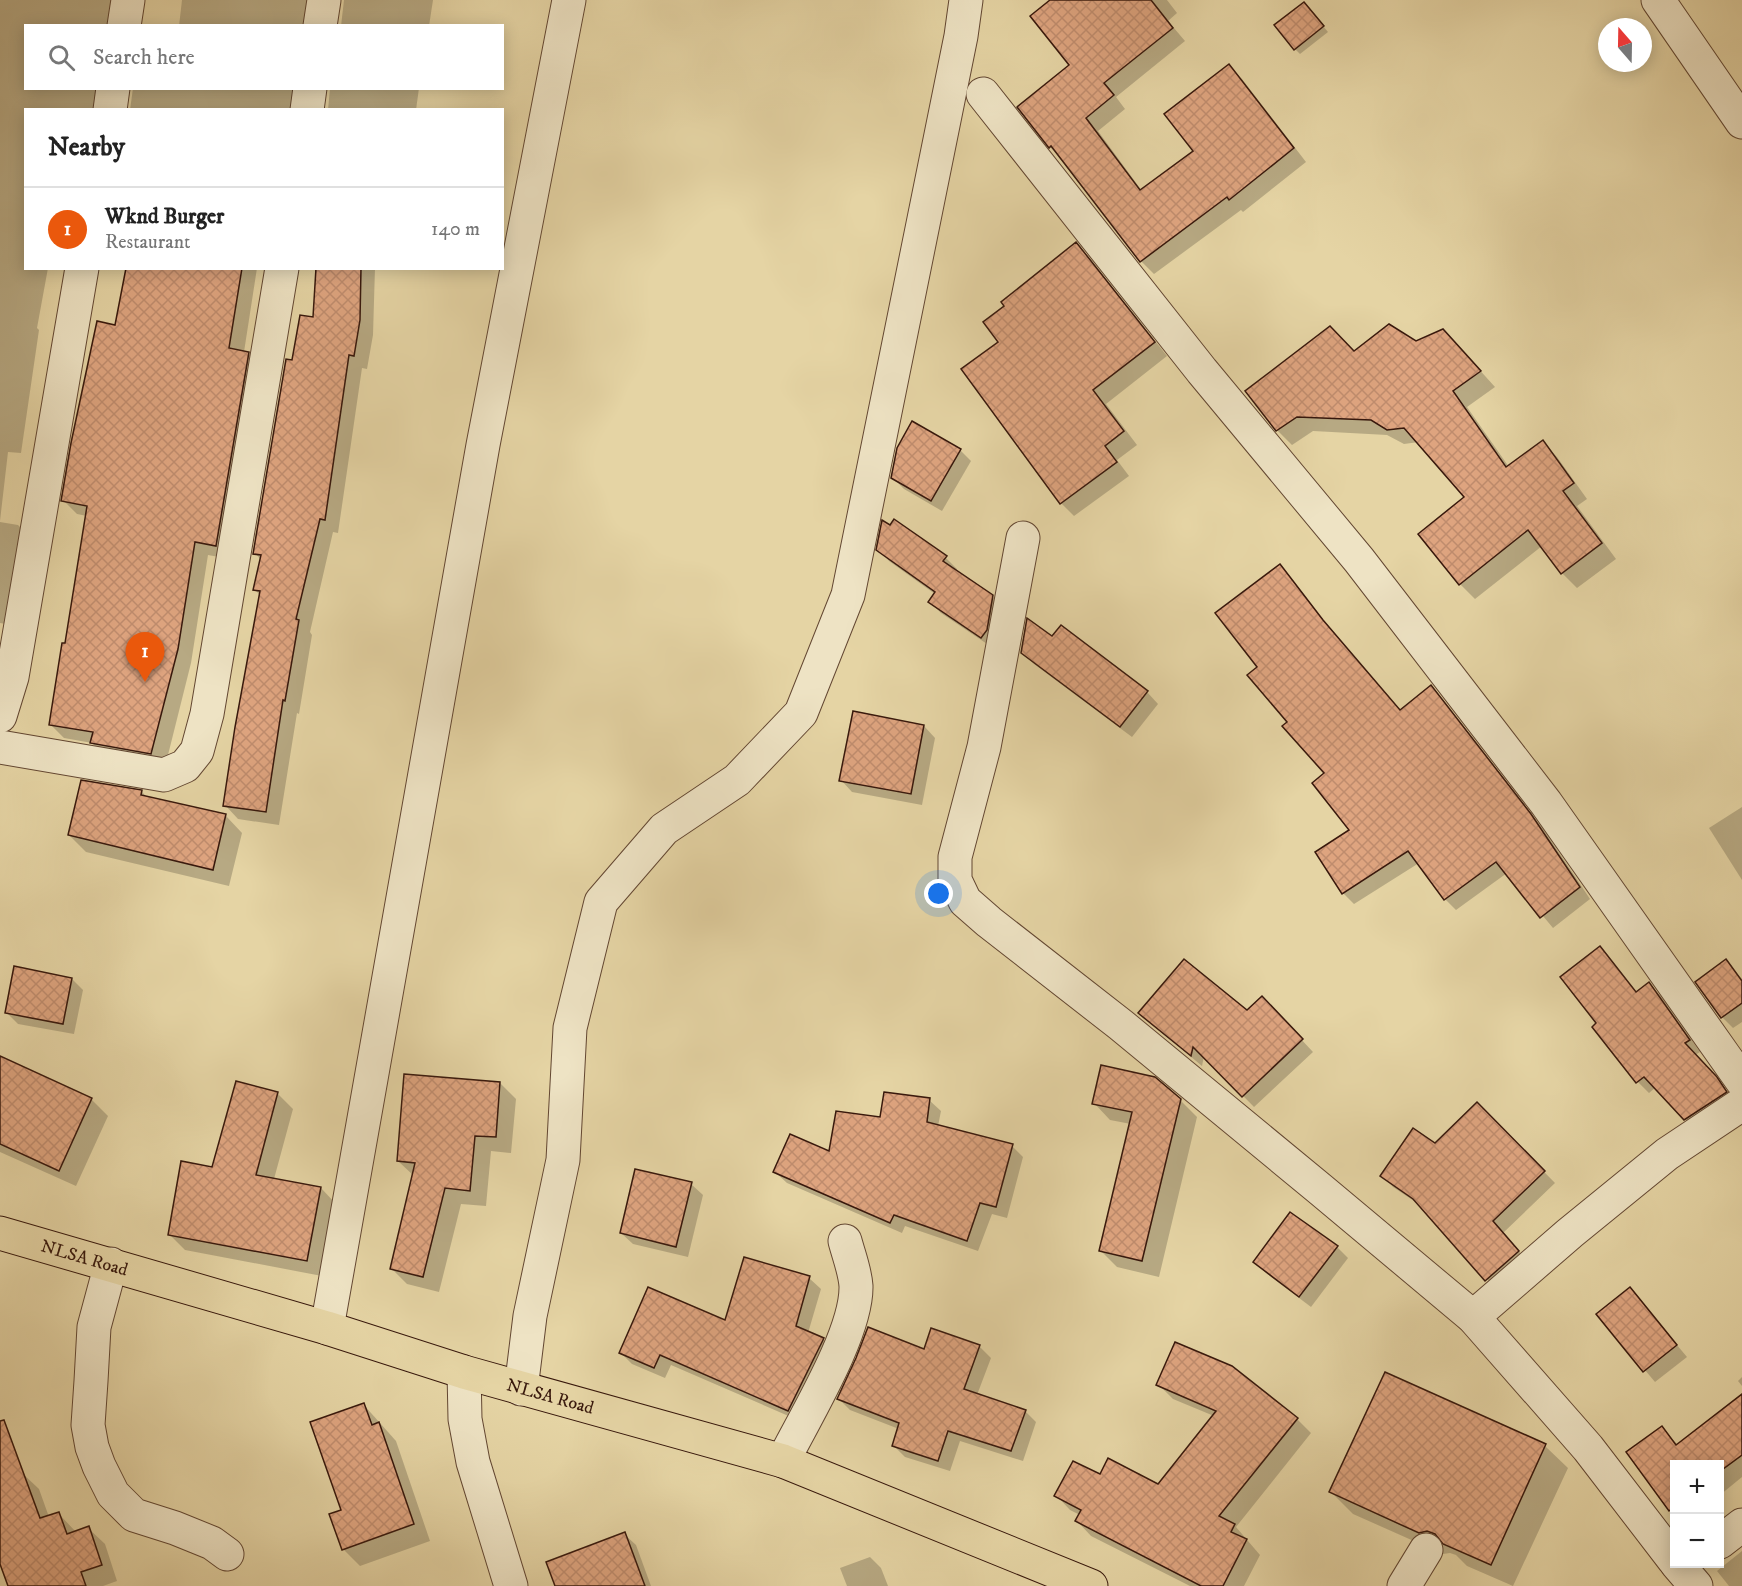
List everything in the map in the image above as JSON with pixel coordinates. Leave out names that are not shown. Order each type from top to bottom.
[{"type":"main road","name":"NLSA Road","points":[[0,1233],[327,1328],[521,1389],[783,1461],[1091,1586]]},
{"type":"street","points":[[124,24],[129,0]]},
{"type":"street","points":[[320,24],[324,0]]},
{"type":"street","points":[[327,1328],[483,445],[569,0]]},
{"type":"street","points":[[521,1389],[530,1316],[563,1160],[570,1028],[601,902],[664,829],[737,780],[801,713],[848,595],[961,36],[966,0]]},
{"type":"street","points":[[1658,0],[1742,122]]},
{"type":"street","points":[[110,108],[113,90]]},
{"type":"street","points":[[307,108],[310,90]]},
{"type":"street","points":[[983,94],[1202,371],[1366,569],[1546,803],[1742,1081]]},
{"type":"street","points":[[0,716],[82,270]]},
{"type":"street","points":[[0,747],[164,774],[185,766],[197,751],[207,714],[282,270]]},
{"type":"street","points":[[1023,538],[984,747],[955,857],[955,880],[965,901],[1312,1181],[1473,1317],[1588,1448],[1684,1569]]},
{"type":"street","points":[[1473,1317],[1569,1233],[1667,1154],[1742,1104]]},
{"type":"street","points":[[783,1461],[838,1353],[849,1324],[856,1287],[845,1241]]},
{"type":"street","points":[[111,1264],[94,1327],[88,1425],[92,1448],[99,1466],[113,1494],[134,1515],[176,1528],[212,1543],[228,1554]]},
{"type":"street","points":[[464,1372],[465,1419],[473,1462],[511,1586]]},
{"type":"street","points":[[1724,1538],[1742,1525]]},
{"type":"street","points":[[1404,1586],[1426,1550]]},
{"type":"building","points":[[1050,0],[1151,0],[1173,28],[1104,83],[1114,95],[1086,118],[1140,190],[1193,151],[1164,114],[1229,64],[1294,148],[1229,200],[1227,197],[1140,262],[1051,146],[1049,148],[1017,107],[1069,65],[1030,16]]},
{"type":"building","points":[[1304,2],[1324,26],[1294,50],[1274,25]]},
{"type":"building","points":[[1076,242],[1155,342],[1093,390],[1124,431],[1105,446],[1117,462],[1060,504],[961,369],[998,342],[983,322],[1004,306],[1001,302]]},
{"type":"building","points":[[126,270],[242,270],[229,348],[249,352],[216,546],[195,542],[178,649],[151,754],[90,743],[93,732],[49,725],[87,506],[61,501],[97,321],[115,325]]},
{"type":"building","points":[[316,270],[361,270],[360,320],[354,356],[349,355],[325,520],[320,519],[296,619],[299,620],[285,701],[283,700],[266,812],[223,806],[260,591],[253,590],[261,555],[253,554],[286,359],[292,360],[300,315],[313,317]]},
{"type":"building","points":[[1389,324],[1416,341],[1443,329],[1481,371],[1453,391],[1506,467],[1543,440],[1574,483],[1563,491],[1602,543],[1561,574],[1528,530],[1459,585],[1418,534],[1464,497],[1404,428],[1387,430],[1371,420],[1297,417],[1276,431],[1245,391],[1330,326],[1354,351]]},
{"type":"building","points":[[912,421],[961,449],[931,501],[891,478],[897,448]]},
{"type":"building","points":[[894,519],[947,556],[943,561],[993,595],[987,630],[981,638],[928,602],[935,592],[876,550],[882,520],[890,525]]},
{"type":"building","points":[[1280,564],[1323,620],[1400,710],[1431,685],[1531,814],[1580,887],[1540,918],[1496,862],[1444,900],[1408,851],[1342,894],[1315,852],[1349,830],[1312,783],[1324,773],[1282,726],[1287,722],[1247,675],[1257,667],[1215,613]]},
{"type":"building","points":[[1027,618],[1052,636],[1061,625],[1148,691],[1120,727],[1021,653]]},
{"type":"building","points":[[853,711],[924,725],[911,794],[839,781]]},
{"type":"building","points":[[81,780],[142,790],[141,795],[226,814],[213,870],[68,835]]},
{"type":"building","points":[[1600,946],[1636,992],[1649,982],[1690,1040],[1685,1043],[1717,1077],[1727,1092],[1684,1120],[1644,1077],[1636,1083],[1592,1027],[1596,1023],[1560,977]]},
{"type":"building","points":[[1184,959],[1247,1010],[1262,996],[1303,1039],[1242,1097],[1193,1047],[1191,1056],[1138,1013]]},
{"type":"building","points":[[1726,959],[1742,981],[1742,1003],[1721,1018],[1695,982]]},
{"type":"building","points":[[14,966],[72,978],[63,1024],[5,1013]]},
{"type":"building","points":[[0,1056],[92,1098],[59,1171],[0,1144]]},
{"type":"building","points":[[1101,1065],[1155,1077],[1181,1099],[1142,1261],[1099,1251],[1132,1112],[1092,1104]]},
{"type":"building","points":[[404,1074],[500,1082],[496,1137],[475,1136],[470,1191],[445,1188],[423,1277],[390,1269],[415,1163],[397,1161]]},
{"type":"building","points":[[236,1081],[278,1092],[256,1175],[321,1187],[307,1261],[168,1235],[181,1161],[212,1167]]},
{"type":"building","points":[[884,1092],[930,1098],[927,1122],[1013,1144],[996,1207],[980,1203],[967,1241],[894,1215],[890,1223],[773,1172],[790,1134],[829,1151],[836,1111],[880,1117]]},
{"type":"building","points":[[1477,1102],[1545,1171],[1493,1221],[1519,1251],[1485,1281],[1413,1199],[1380,1176],[1413,1128],[1435,1143]]},
{"type":"building","points":[[635,1169],[692,1182],[676,1247],[620,1233]]},
{"type":"building","points":[[1290,1212],[1338,1246],[1299,1297],[1253,1262]]},
{"type":"building","points":[[744,1257],[810,1276],[796,1326],[824,1338],[788,1411],[660,1355],[654,1368],[619,1353],[648,1287],[725,1320]]},
{"type":"building","points":[[1630,1287],[1677,1345],[1643,1372],[1596,1314]]},
{"type":"building","points":[[868,1327],[924,1349],[931,1328],[980,1345],[964,1389],[1026,1410],[1011,1451],[948,1431],[938,1461],[892,1446],[899,1423],[837,1399]]},
{"type":"building","points":[[1175,1342],[1232,1366],[1298,1418],[1219,1516],[1235,1524],[1231,1532],[1247,1539],[1223,1586],[1201,1586],[1075,1521],[1081,1510],[1054,1496],[1073,1461],[1100,1474],[1108,1458],[1158,1484],[1216,1411],[1156,1385]]},
{"type":"building","points":[[1385,1372],[1546,1444],[1491,1565],[1443,1544],[1435,1534],[1427,1531],[1419,1533],[1329,1492]]},
{"type":"building","points":[[1742,1394],[1742,1455],[1724,1468],[1724,1460],[1670,1460],[1669,1511],[1626,1452],[1662,1426],[1676,1445]]},
{"type":"building","points":[[364,1403],[372,1425],[379,1422],[414,1524],[342,1550],[329,1514],[341,1510],[310,1422]]},
{"type":"building","points":[[4,1420],[40,1518],[59,1512],[67,1534],[89,1526],[102,1565],[81,1572],[86,1586],[8,1586],[0,1564],[0,1421]]},
{"type":"building","points":[[625,1532],[645,1586],[555,1586],[546,1562]]},
{"type":"place","name":"Wknd Burger","points":[[145,682]]}]
